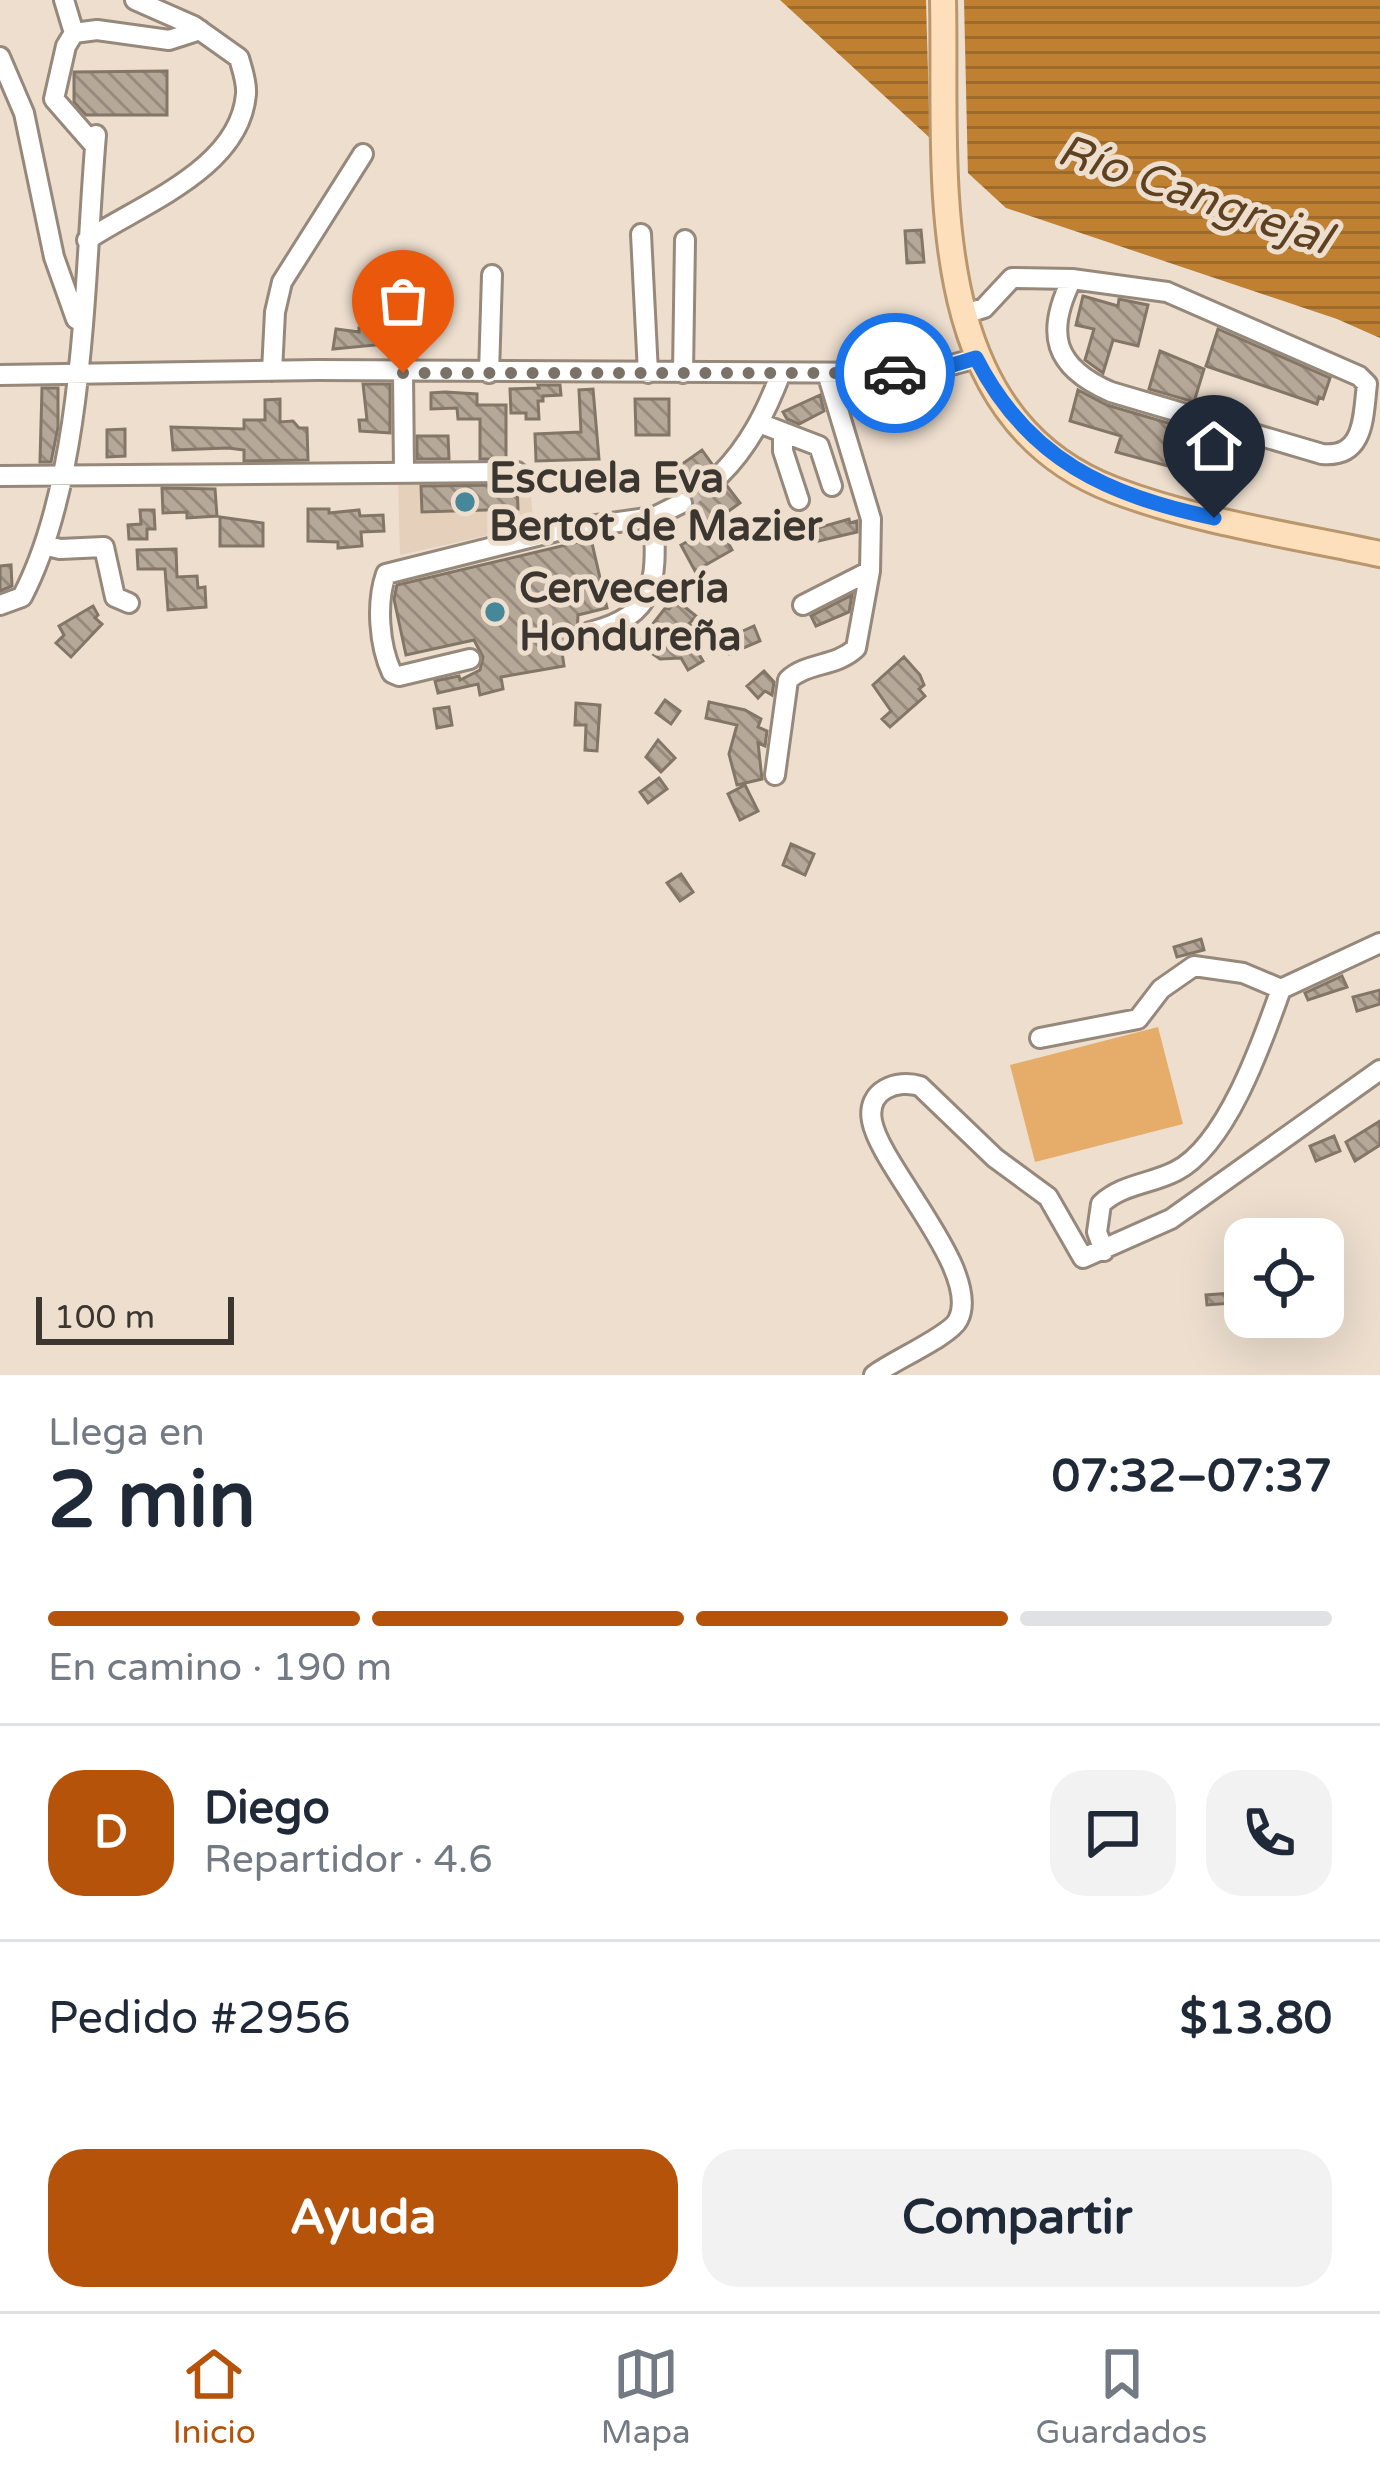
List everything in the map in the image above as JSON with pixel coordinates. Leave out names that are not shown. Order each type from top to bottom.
[{"type":"main road","points":[[943,0],[953,269],[976,358],[996,397],[1028,433],[1070,468],[1111,489],[1173,509],[1380,554]]},
{"type":"street","points":[[64,0],[74,33]]},
{"type":"street","points":[[87,240],[175,189],[208,164],[242,117],[247,89],[239,58],[200,31],[130,0],[122,34]]},
{"type":"street","points":[[54,99],[65,46],[74,33],[97,30],[169,40],[200,31]]},
{"type":"street","points":[[0,57],[25,113],[54,257],[80,330]]},
{"type":"street","points":[[0,605],[22,597],[39,565],[78,375],[95,141],[54,99]]},
{"type":"street","points":[[25,113],[54,99]]},
{"type":"street","points":[[272,371],[275,312],[282,282],[363,154]]},
{"type":"street","points":[[641,234],[648,373]]},
{"type":"street","points":[[683,373],[685,240]]},
{"type":"street","points":[[489,373],[492,275]]},
{"type":"street","points":[[962,315],[984,308],[1012,278],[1072,279],[1167,292],[1359,376],[1367,384],[1371,429],[1340,456],[1322,454],[1083,380],[1062,356],[1055,312],[1072,279]]},
{"type":"street","points":[[0,375],[272,371],[922,374],[976,358]]},
{"type":"street","points":[[403,373],[404,472]]},
{"type":"street","points":[[775,776],[788,680],[800,671],[840,660],[856,648],[870,571],[868,501],[827,373]]},
{"type":"street","points":[[720,476],[740,455],[781,374]]},
{"type":"street","points":[[759,423],[819,446],[832,487]]},
{"type":"street","points":[[783,434],[783,451],[799,500]]},
{"type":"street","points":[[0,476],[517,472]]},
{"type":"street","points":[[470,659],[399,676],[392,673],[382,630],[380,591],[386,574],[561,530],[653,517],[682,503]]},
{"type":"street","points":[[590,632],[616,626],[637,613],[648,595],[653,517]]},
{"type":"street","points":[[44,545],[104,547],[115,597],[128,603]]},
{"type":"street","points":[[802,605],[870,571]]},
{"type":"street","points":[[1104,1251],[1097,1232],[1101,1204],[1113,1192],[1176,1172],[1190,1162],[1252,1072],[1281,989],[1380,943]]},
{"type":"street","points":[[1040,1038],[1138,1019],[1161,989],[1194,966],[1243,973],[1281,989]]},
{"type":"street","points":[[874,1375],[948,1330],[959,1319],[962,1298],[939,1235],[882,1146],[872,1121],[875,1100],[893,1084],[920,1086],[995,1158],[1048,1197],[1079,1257],[1104,1251],[1171,1220],[1380,1070]]},
{"type":"shaded area","name":"Escuela Eva Bertot de Mazier","points":[[530,478],[533,525],[400,555],[398,479]]},
{"type":"shaded area","points":[[1158,1027],[1183,1124],[1035,1162],[1010,1065]]},
{"type":"water","name":"Río Cangrejal","points":[[780,0],[1380,0],[1380,338],[1337,319],[1006,208]]},
{"type":"pier","points":[[926,0],[964,0],[968,177],[930,144]]},
{"type":"building","points":[[167,71],[167,115],[86,115],[74,102],[74,72]]},
{"type":"building","points":[[921,230],[924,262],[907,263],[905,231]]},
{"type":"building","points":[[1083,296],[1118,306],[1119,299],[1148,305],[1138,346],[1113,340],[1103,373],[1085,360],[1094,329],[1076,325]]},
{"type":"building","points":[[359,328],[375,328],[376,345],[333,349],[336,329],[359,332]]},
{"type":"building","points":[[1218,329],[1330,378],[1323,399],[1319,397],[1317,404],[1206,366]]},
{"type":"building","points":[[1160,351],[1204,369],[1194,402],[1149,389]]},
{"type":"building","points":[[363,384],[390,384],[390,433],[360,431],[359,420],[367,420]]},
{"type":"building","points":[[560,385],[561,395],[538,401],[539,419],[511,413],[510,389]]},
{"type":"building","points":[[42,388],[58,388],[58,427],[51,462],[40,462]]},
{"type":"building","points":[[593,389],[599,459],[536,461],[535,434],[581,432],[579,390]]},
{"type":"building","points":[[1078,390],[1107,405],[1212,436],[1201,475],[1116,452],[1121,436],[1070,421]]},
{"type":"building","points":[[431,393],[477,394],[477,405],[506,405],[506,459],[480,459],[480,419],[458,419],[457,408],[431,409]]},
{"type":"building","points":[[820,395],[824,411],[799,424],[787,419],[783,412]]},
{"type":"building","points":[[280,399],[280,422],[293,421],[307,428],[308,460],[244,461],[244,450],[228,448],[173,450],[171,427],[244,429],[244,420],[265,420],[265,400]]},
{"type":"building","points":[[635,399],[669,399],[669,435],[636,435]]},
{"type":"building","points":[[125,429],[125,456],[107,457],[107,430]]},
{"type":"building","points":[[417,436],[448,436],[449,459],[417,459]]},
{"type":"building","points":[[702,450],[712,464],[707,473],[710,484],[727,486],[740,503],[716,520],[732,550],[695,571],[681,545],[703,533],[690,514],[694,498],[684,490],[674,492],[664,477]]},
{"type":"building","points":[[517,485],[518,509],[422,512],[421,486]]},
{"type":"building","points":[[162,488],[215,489],[217,516],[187,518],[187,512],[163,513]]},
{"type":"building","points":[[308,509],[383,515],[384,531],[361,532],[362,546],[338,548],[338,542],[308,541]]},
{"type":"building","points":[[140,510],[154,510],[155,529],[147,529],[147,539],[129,539],[128,525],[141,524]]},
{"type":"building","points":[[220,517],[263,523],[263,546],[220,546]]},
{"type":"building","points":[[849,519],[850,523],[857,521],[857,532],[810,543],[807,531]]},
{"type":"building","name":"Cervecería Hondureña","points":[[591,539],[607,608],[578,615],[577,635],[585,648],[562,652],[564,666],[501,677],[503,689],[480,695],[478,684],[438,693],[435,681],[459,676],[460,680],[480,670],[483,657],[474,640],[406,655],[394,599],[397,585]]},
{"type":"building","points":[[176,549],[177,577],[197,576],[198,588],[205,587],[206,607],[168,610],[165,569],[138,569],[137,550]]},
{"type":"building","points":[[11,565],[12,586],[0,591],[0,566]]},
{"type":"building","points":[[852,595],[849,612],[816,626],[811,616]]},
{"type":"building","points":[[676,600],[696,616],[689,624],[698,631],[691,641],[703,661],[688,670],[681,658],[660,659],[641,639]]},
{"type":"building","points":[[93,606],[102,624],[71,657],[56,643],[64,635],[59,626]]},
{"type":"building","points":[[754,626],[760,641],[729,654],[723,640]]},
{"type":"building","points":[[904,657],[920,675],[924,685],[919,689],[925,696],[890,727],[882,719],[891,711],[873,685]]},
{"type":"building","points":[[764,671],[774,682],[772,695],[765,691],[758,698],[747,686]]},
{"type":"building","points":[[665,700],[680,711],[671,724],[656,713]]},
{"type":"building","points":[[709,702],[761,719],[758,727],[767,731],[765,746],[758,743],[762,779],[737,785],[729,754],[737,725],[706,718]]},
{"type":"building","points":[[576,703],[600,705],[597,751],[585,750],[586,725],[575,725]]},
{"type":"building","points":[[449,707],[452,725],[437,728],[434,709]]},
{"type":"building","points":[[658,740],[675,758],[661,772],[646,757]]},
{"type":"building","points":[[659,778],[667,789],[648,803],[640,792]]},
{"type":"building","points":[[745,785],[758,811],[740,820],[728,794]]},
{"type":"building","points":[[791,844],[814,854],[805,875],[783,865]]},
{"type":"building","points":[[681,874],[693,892],[680,901],[667,883]]},
{"type":"building","points":[[1201,939],[1204,950],[1177,957],[1174,947]]},
{"type":"building","points":[[1342,976],[1347,987],[1308,1000],[1305,993]]},
{"type":"building","points":[[1380,990],[1380,1004],[1357,1011],[1353,997]]},
{"type":"building","points":[[1380,1121],[1380,1145],[1355,1161],[1346,1142]]},
{"type":"building","points":[[1334,1136],[1340,1151],[1316,1161],[1310,1146]]},
{"type":"building","points":[[1224,1294],[1224,1304],[1207,1305],[1206,1295]]},
{"type":"tunnel","points":[[682,503],[720,475]]},
{"type":"way so far","points":[[403,373],[895,373]]},
{"type":"place","name":"Escuela Eva Bertot de Mazier","points":[[465,502]]},
{"type":"place","name":"Cervecería Hondureña","points":[[495,612]]},
{"type":"route","points":[[895,373],[922,374],[976,358],[996,397],[1028,433],[1070,468],[1111,489],[1214,518]]}]
